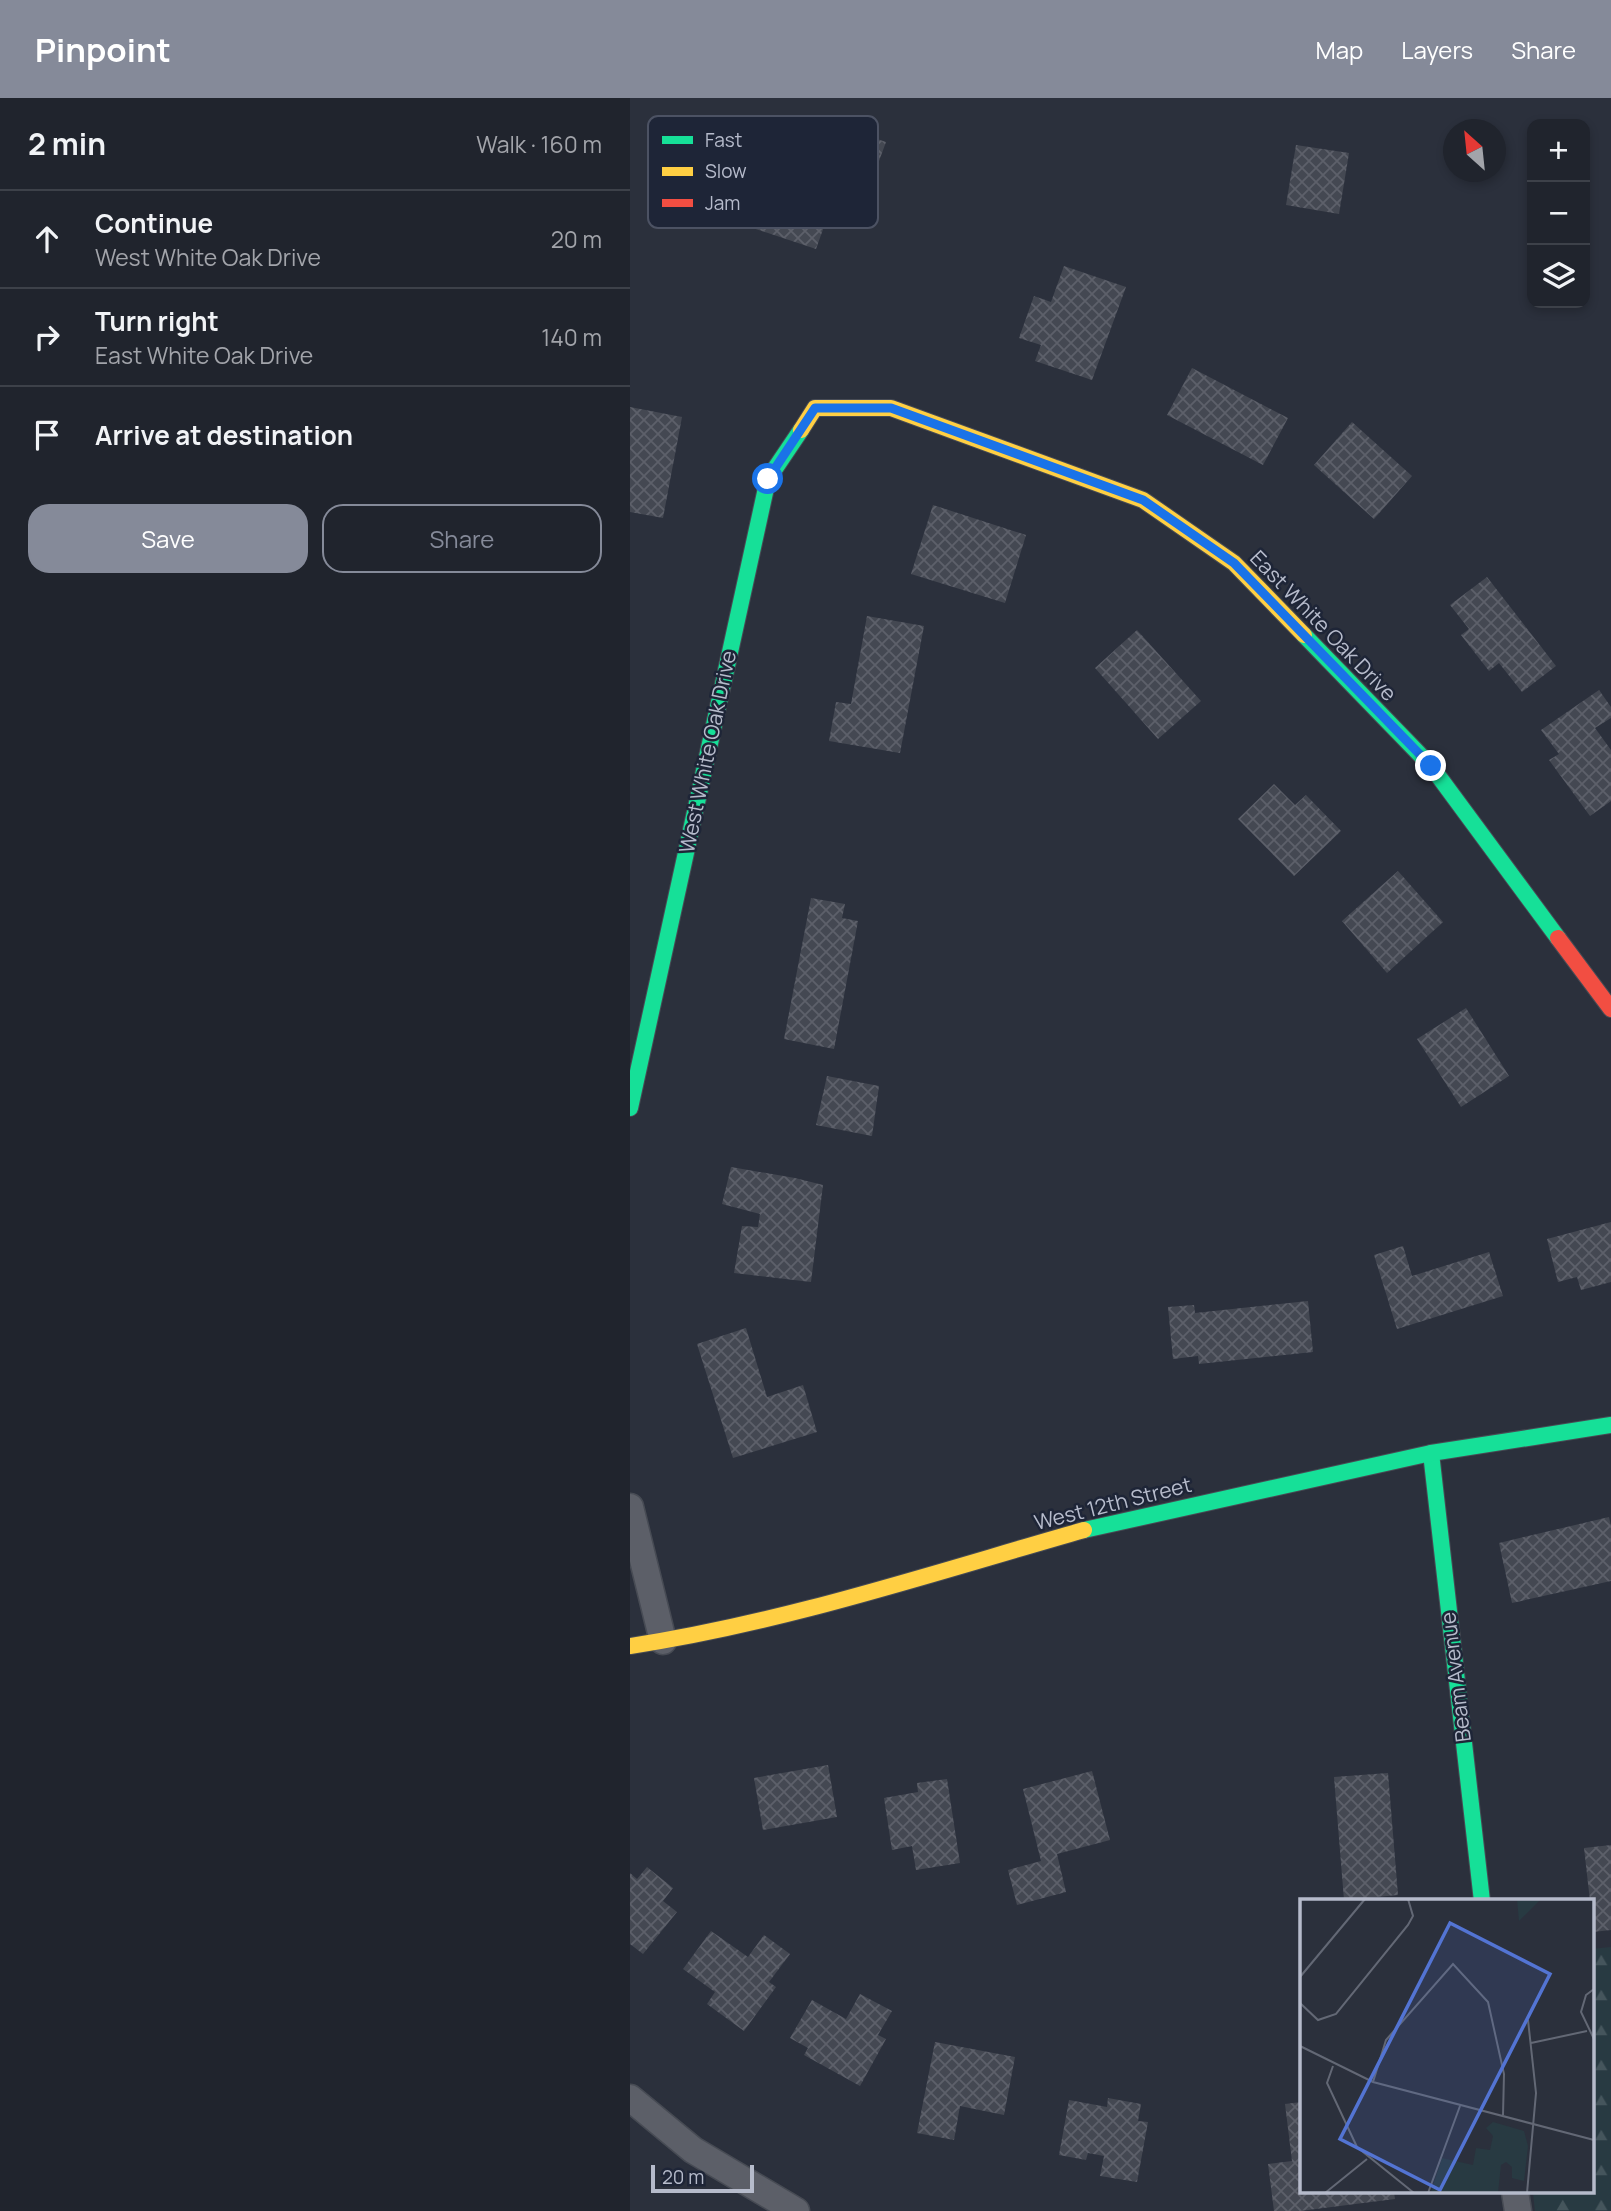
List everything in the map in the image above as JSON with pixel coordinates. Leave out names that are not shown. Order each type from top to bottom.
[{"type":"street","name":"East White Oak Drive","points":[[815,408],[891,408],[1130,495],[1143,500],[1234,563],[1431,766],[1611,1009]]},
{"type":"street","name":"West White Oak Drive","points":[[630,1108],[768,479],[815,408]]},
{"type":"street","name":"West 12th Street","points":[[630,1646],[822,1605],[1105,1524],[1431,1453],[1611,1425]]},
{"type":"street","name":"Beam Avenue","points":[[1431,1453],[1482,1899]]},
{"type":"street","points":[[630,1507],[663,1641]]},
{"type":"street","points":[[630,2098],[693,2150],[796,2211]]},
{"type":"green space","points":[[1611,1947],[1611,2211],[1535,2211],[1533,2194],[1594,2194],[1594,1949]]},
{"type":"building","points":[[878,139],[886,142],[878,164]]},
{"type":"building","points":[[1296,145],[1349,153],[1339,214],[1286,205]]},
{"type":"building","points":[[753,228],[824,228],[816,249]]},
{"type":"building","points":[[1064,266],[1126,287],[1092,380],[1035,361],[1041,345],[1019,338],[1034,296],[1051,302]]},
{"type":"building","points":[[1192,368],[1288,418],[1263,465],[1167,415]]},
{"type":"building","points":[[630,407],[682,417],[663,518],[630,512]]},
{"type":"building","points":[[1352,422],[1412,476],[1374,519],[1314,465]]},
{"type":"building","points":[[933,505],[1026,535],[1005,603],[911,574]]},
{"type":"building","points":[[1487,577],[1556,666],[1522,692],[1499,663],[1489,671],[1461,635],[1469,629],[1450,605]]},
{"type":"building","points":[[867,616],[924,626],[900,753],[829,741],[836,702],[851,704]]},
{"type":"building","points":[[1137,630],[1201,701],[1158,739],[1095,668]]},
{"type":"building","points":[[1599,690],[1611,707],[1611,718],[1595,728],[1611,750],[1611,801],[1590,816],[1549,760],[1559,754],[1541,730]]},
{"type":"building","points":[[1274,784],[1295,805],[1306,795],[1341,831],[1294,876],[1238,819]]},
{"type":"building","points":[[1398,871],[1443,922],[1387,973],[1342,921]]},
{"type":"building","points":[[811,898],[845,904],[842,918],[858,921],[834,1049],[784,1039]]},
{"type":"building","points":[[1466,1008],[1509,1076],[1461,1107],[1417,1039]]},
{"type":"building","points":[[827,1076],[879,1086],[872,1136],[816,1125]]},
{"type":"building","points":[[731,1167],[823,1185],[811,1282],[734,1273],[742,1226],[758,1227],[760,1214],[722,1204]]},
{"type":"building","points":[[1611,1222],[1611,1282],[1581,1290],[1577,1277],[1558,1282],[1547,1239]]},
{"type":"building","points":[[1403,1246],[1412,1276],[1489,1252],[1503,1296],[1397,1329],[1374,1255]]},
{"type":"building","points":[[1308,1301],[1313,1352],[1199,1364],[1198,1356],[1173,1359],[1168,1307],[1194,1305],[1195,1313]]},
{"type":"building","points":[[746,1328],[767,1397],[803,1385],[817,1432],[733,1458],[697,1344]]},
{"type":"building","points":[[1609,1517],[1611,1581],[1512,1603],[1499,1543]]},
{"type":"building","points":[[828,1765],[837,1817],[763,1830],[754,1778]]},
{"type":"building","points":[[1092,1771],[1110,1840],[1057,1854],[1066,1892],[1017,1905],[1008,1870],[1041,1861],[1023,1789]]},
{"type":"building","points":[[1388,1773],[1398,1895],[1344,1899],[1334,1777]]},
{"type":"building","points":[[947,1779],[960,1863],[916,1870],[912,1846],[892,1850],[884,1798],[918,1792],[917,1783]]},
{"type":"building","points":[[1611,1845],[1611,1930],[1594,1932],[1594,1899],[1590,1899],[1584,1848]]},
{"type":"building","points":[[647,1867],[673,1888],[663,1901],[677,1912],[643,1954],[630,1944],[630,1873],[637,1879]]},
{"type":"building","points":[[711,1931],[748,1957],[764,1935],[790,1954],[769,1982],[776,1987],[744,2031],[707,2004],[715,1992],[683,1969]]},
{"type":"building","points":[[860,1994],[892,2011],[878,2035],[886,2039],[860,2086],[804,2055],[808,2048],[790,2038],[812,2000],[846,2019]]},
{"type":"building","points":[[935,2042],[1015,2057],[1004,2115],[960,2106],[954,2140],[917,2133]]},
{"type":"building","points":[[1108,2098],[1141,2104],[1138,2121],[1148,2122],[1137,2182],[1100,2176],[1104,2156],[1088,2153],[1086,2160],[1059,2155],[1069,2100],[1107,2107]]},
{"type":"building","points":[[1300,2102],[1300,2194],[1394,2194],[1395,2199],[1300,2211],[1274,2211],[1268,2164],[1292,2161],[1285,2104]]},
{"type":"traffic: fast","points":[[630,1108],[768,479],[801,430]]},
{"type":"traffic: fast","points":[[1304,635],[1431,766],[1558,938]]},
{"type":"traffic: fast","points":[[1084,1530],[1431,1453],[1611,1425]]},
{"type":"traffic: fast","points":[[1431,1453],[1482,1899]]},
{"type":"traffic: slow","points":[[801,430],[815,408],[891,408],[1143,500],[1234,563],[1304,635]]},
{"type":"traffic: slow","points":[[630,1646],[802,1610],[1084,1530]]},
{"type":"traffic: jam","points":[[1558,938],[1611,1009]]},
{"type":"route","points":[[768,479],[815,408],[891,408],[1143,500],[1234,563],[1431,766]]}]
